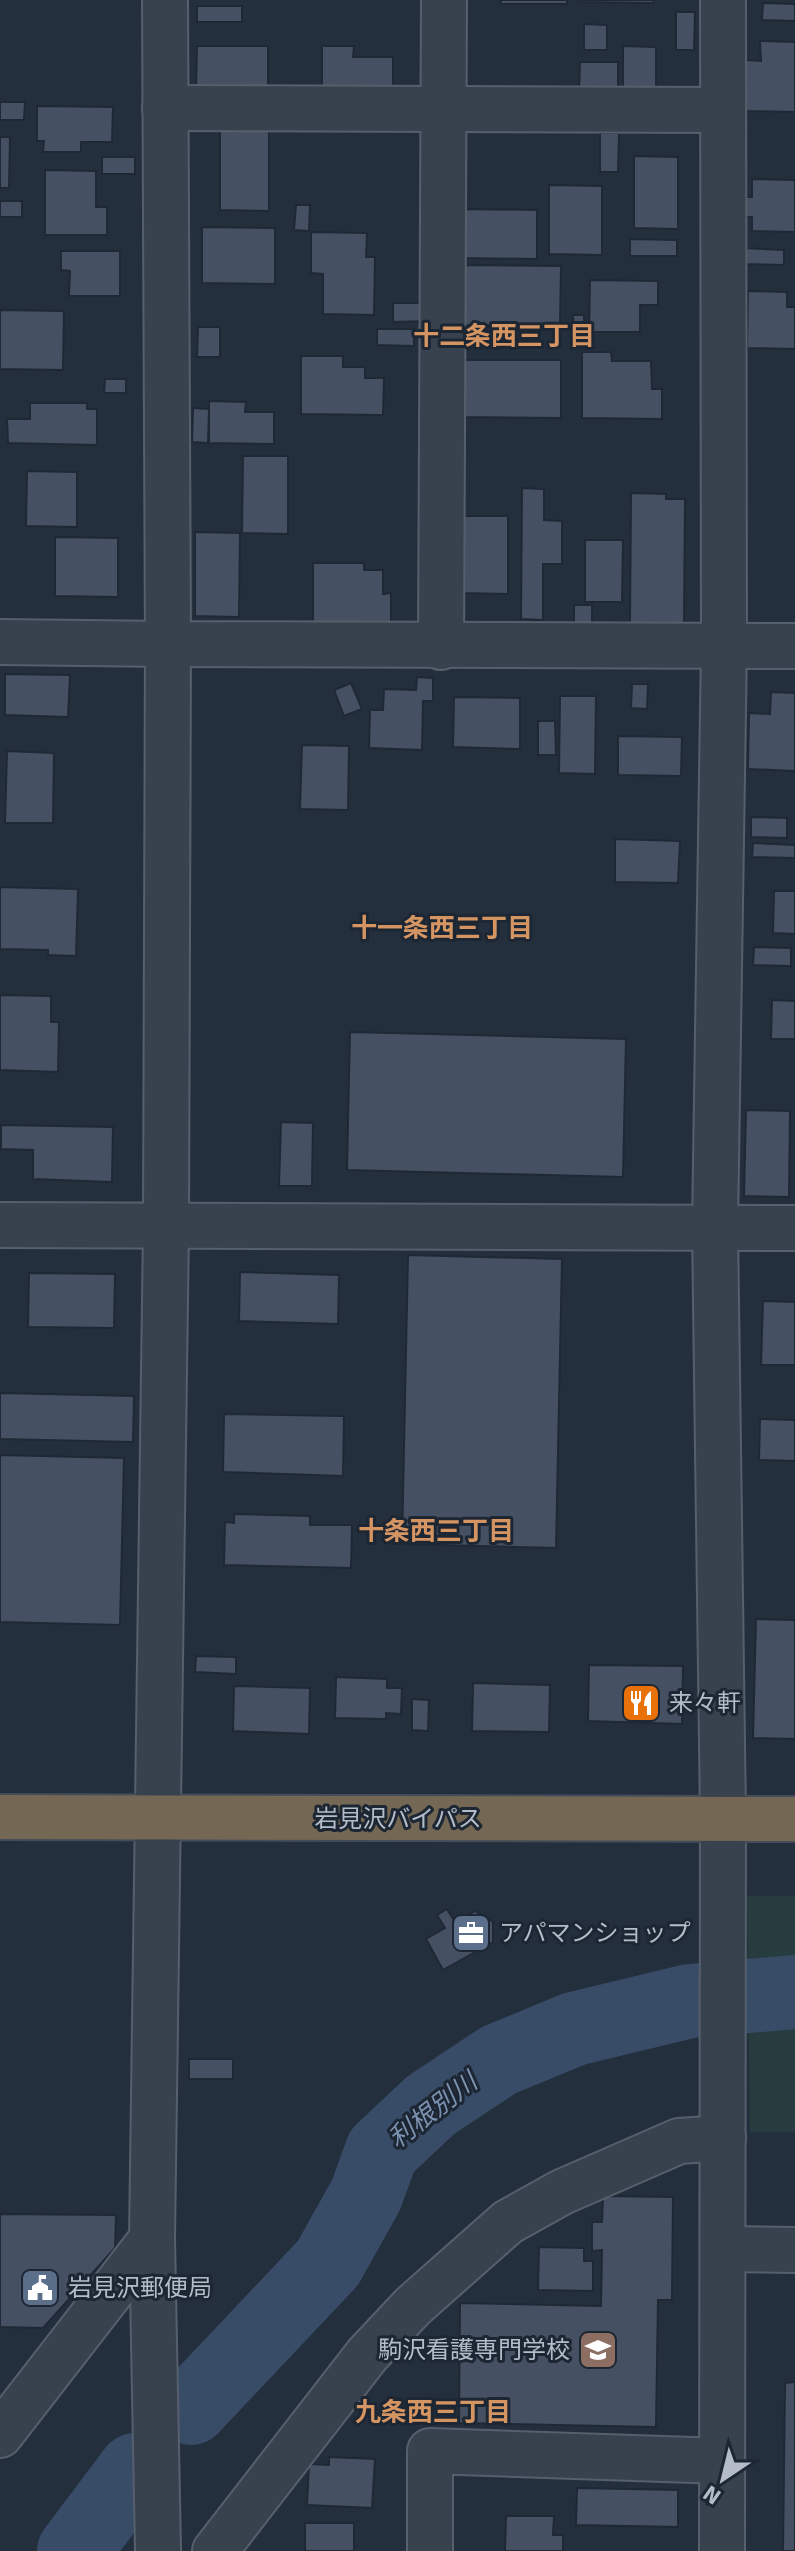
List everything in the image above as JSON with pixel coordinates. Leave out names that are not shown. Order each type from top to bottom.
[{"type":"highway","name":"岩見沢バイパス","points":[[0,1817],[795,1819]]},
{"type":"street","points":[[158,2551],[152,2239],[166,1227],[168,644],[165,0]]},
{"type":"street","points":[[441,647],[444,0]]},
{"type":"street","points":[[722,2551],[723,1818],[715,1227],[724,645],[723,0]]},
{"type":"street","points":[[165,108],[722,110]]},
{"type":"street","points":[[0,642],[441,647],[795,646]]},
{"type":"street","points":[[0,1225],[795,1228]]},
{"type":"street","points":[[215,2551],[367,2355],[413,2306],[508,2222],[562,2192],[679,2141],[723,2130]]},
{"type":"street","points":[[0,2435],[152,2239]]},
{"type":"street","points":[[723,2249],[795,2250]]},
{"type":"street","points":[[430,2551],[430,2451],[722,2461]]},
{"type":"green space","points":[[747,1896],[795,1896],[795,2132],[750,2132]]},
{"type":"building","points":[[501,0],[567,0],[567,4],[501,4]]},
{"type":"building","points":[[654,0],[654,3],[578,2]]},
{"type":"building","points":[[763,3],[795,4],[795,21],[762,20]]},
{"type":"building","points":[[197,6],[242,6],[242,22],[197,22]]},
{"type":"building","points":[[676,12],[695,12],[694,50],[676,50]]},
{"type":"building","points":[[584,24],[607,25],[607,50],[584,50]]},
{"type":"building","points":[[760,41],[795,42],[795,112],[745,111],[746,60],[761,61]]},
{"type":"building","points":[[197,46],[268,46],[268,90],[196,90]]},
{"type":"building","points":[[322,46],[354,46],[353,57],[393,57],[393,91],[322,90]]},
{"type":"building","points":[[623,46],[656,47],[656,92],[623,92]]},
{"type":"building","points":[[580,62],[618,62],[618,93],[579,92]]},
{"type":"building","points":[[0,102],[25,102],[24,120],[0,120]]},
{"type":"building","points":[[37,106],[113,107],[112,142],[81,142],[81,152],[43,152],[44,141],[37,141]]},
{"type":"building","points":[[220,130],[269,131],[269,211],[220,210]]},
{"type":"building","points":[[600,133],[619,133],[618,172],[600,172]]},
{"type":"building","points":[[0,137],[10,137],[9,188],[0,188]]},
{"type":"building","points":[[634,156],[678,157],[678,229],[634,228]]},
{"type":"building","points":[[102,157],[135,157],[135,174],[102,174]]},
{"type":"building","points":[[45,170],[96,171],[96,207],[107,207],[107,235],[45,235]]},
{"type":"building","points":[[752,179],[795,180],[795,232],[752,231],[752,217],[742,217],[742,197],[752,197]]},
{"type":"building","points":[[549,185],[602,186],[602,255],[549,254]]},
{"type":"building","points":[[0,201],[22,201],[22,217],[0,217]]},
{"type":"building","points":[[296,205],[310,205],[309,231],[294,230]]},
{"type":"building","points":[[460,209],[537,210],[537,259],[460,258]]},
{"type":"building","points":[[202,227],[275,228],[275,284],[202,283]]},
{"type":"building","points":[[311,232],[367,233],[366,257],[375,257],[374,315],[323,314],[323,274],[311,273]]},
{"type":"building","points":[[630,239],[677,240],[677,256],[630,256]]},
{"type":"building","points":[[744,248],[784,250],[784,265],[743,264]]},
{"type":"building","points":[[61,251],[120,251],[120,296],[69,296],[70,271],[61,270]]},
{"type":"building","points":[[462,265],[561,266],[560,326],[462,325]]},
{"type":"building","points":[[590,280],[658,281],[658,305],[640,305],[640,332],[589,332]]},
{"type":"building","points":[[748,291],[787,292],[787,307],[795,307],[795,349],[747,348]]},
{"type":"building","points":[[393,303],[428,303],[428,321],[393,322]]},
{"type":"building","points":[[0,310],[64,311],[63,370],[0,369]]},
{"type":"building","points":[[573,315],[584,315],[585,349],[574,348]]},
{"type":"building","points":[[198,327],[220,327],[220,357],[197,357]]},
{"type":"building","points":[[377,329],[414,329],[414,346],[377,345]]},
{"type":"building","points":[[582,352],[611,352],[612,361],[651,361],[652,389],[662,389],[662,419],[582,418]]},
{"type":"building","points":[[301,356],[343,356],[343,367],[365,367],[365,378],[384,378],[383,415],[301,414]]},
{"type":"building","points":[[460,360],[561,360],[561,418],[460,417]]},
{"type":"building","points":[[105,379],[126,379],[126,393],[104,393]]},
{"type":"building","points":[[209,401],[246,402],[245,412],[274,412],[274,444],[209,443]]},
{"type":"building","points":[[30,403],[87,403],[87,409],[97,409],[97,445],[8,443],[7,419],[30,419]]},
{"type":"building","points":[[193,408],[209,409],[208,443],[192,442]]},
{"type":"building","points":[[243,456],[288,456],[288,534],[242,533]]},
{"type":"building","points":[[27,471],[77,472],[77,527],[26,526]]},
{"type":"building","points":[[522,488],[544,489],[544,520],[562,521],[562,564],[543,564],[543,620],[521,619]]},
{"type":"building","points":[[631,493],[666,494],[666,499],[685,499],[684,624],[630,623]]},
{"type":"building","points":[[461,516],[508,516],[508,594],[460,593]]},
{"type":"building","points":[[195,532],[240,533],[239,617],[195,616]]},
{"type":"building","points":[[55,537],[118,538],[118,597],[55,596]]},
{"type":"building","points":[[585,540],[623,540],[622,602],[585,602]]},
{"type":"building","points":[[313,563],[364,563],[364,570],[383,570],[383,594],[391,593],[391,623],[313,622]]},
{"type":"building","points":[[574,605],[592,605],[592,630],[574,630]]},
{"type":"building","points":[[5,674],[70,675],[68,717],[5,715]]},
{"type":"building","points":[[417,677],[433,678],[433,701],[423,701],[422,750],[369,748],[370,710],[383,710],[384,689],[416,690]]},
{"type":"building","points":[[351,683],[362,709],[344,716],[334,690]]},
{"type":"building","points":[[632,684],[648,684],[647,709],[631,708]]},
{"type":"building","points":[[771,692],[795,693],[795,771],[748,769],[749,713],[770,714]]},
{"type":"building","points":[[560,696],[596,696],[595,774],[559,773]]},
{"type":"building","points":[[454,697],[520,698],[520,749],[453,747]]},
{"type":"building","points":[[538,721],[555,721],[556,755],[538,755]]},
{"type":"building","points":[[618,736],[682,737],[681,776],[618,775]]},
{"type":"building","points":[[302,745],[349,746],[348,810],[300,809]]},
{"type":"building","points":[[7,751],[54,753],[53,823],[5,823]]},
{"type":"building","points":[[751,817],[787,818],[787,838],[751,837]]},
{"type":"building","points":[[615,839],[680,841],[678,883],[615,882]]},
{"type":"building","points":[[753,843],[795,845],[795,858],[752,857]]},
{"type":"building","points":[[0,887],[78,889],[76,956],[48,955],[48,950],[0,949]]},
{"type":"building","points":[[774,891],[795,891],[795,934],[773,933]]},
{"type":"building","points":[[754,947],[791,948],[791,966],[753,965]]},
{"type":"building","points":[[0,995],[51,996],[51,1022],[59,1022],[58,1072],[0,1070]]},
{"type":"building","points":[[772,1000],[795,1001],[795,1039],[771,1039]]},
{"type":"building","points":[[350,1032],[626,1039],[623,1177],[347,1170]]},
{"type":"building","points":[[746,1110],[790,1111],[789,1197],[744,1196]]},
{"type":"building","points":[[281,1122],[313,1123],[312,1186],[279,1186]]},
{"type":"building","points":[[1,1125],[113,1127],[112,1182],[33,1179],[33,1150],[1,1149]]},
{"type":"building","points":[[408,1255],[562,1259],[556,1548],[402,1544]]},
{"type":"building","points":[[240,1272],[339,1275],[338,1324],[239,1321]]},
{"type":"building","points":[[29,1273],[115,1274],[114,1328],[28,1327]]},
{"type":"building","points":[[763,1301],[795,1302],[795,1365],[761,1365]]},
{"type":"building","points":[[0,1393],[134,1396],[133,1442],[0,1439]]},
{"type":"building","points":[[224,1414],[344,1416],[343,1476],[223,1472]]},
{"type":"building","points":[[760,1419],[795,1420],[795,1461],[759,1460]]},
{"type":"building","points":[[0,1455],[124,1458],[120,1625],[0,1622]]},
{"type":"building","points":[[234,1514],[310,1516],[310,1525],[352,1525],[351,1568],[224,1565],[225,1522],[234,1523]]},
{"type":"building","points":[[756,1619],[795,1620],[795,1739],[753,1738]]},
{"type":"building","points":[[196,1656],[236,1657],[236,1674],[195,1672]]},
{"type":"building","points":[[589,1665],[683,1666],[682,1724],[588,1721]]},
{"type":"building","points":[[336,1677],[387,1679],[387,1688],[402,1688],[401,1714],[386,1713],[386,1719],[335,1718]]},
{"type":"building","points":[[473,1683],[550,1685],[549,1732],[472,1731]]},
{"type":"building","points":[[234,1686],[310,1688],[309,1734],[233,1731]]},
{"type":"building","points":[[412,1699],[429,1700],[428,1731],[412,1730]]},
{"type":"building","points":[[447,1909],[455,1922],[475,1911],[493,1922],[493,1942],[443,1970],[426,1939],[445,1928],[437,1915]]},
{"type":"building","points":[[189,2059],[233,2059],[233,2079],[189,2079]]},
{"type":"building","points":[[603,2196],[673,2197],[672,2300],[658,2300],[656,2427],[459,2423],[460,2303],[601,2306],[602,2250],[592,2251],[592,2222],[602,2222]]},
{"type":"building","name":"岩見沢郵便局","points":[[0,2214],[116,2215],[115,2248],[43,2328],[0,2327]]},
{"type":"building","points":[[539,2247],[584,2248],[584,2261],[593,2261],[593,2291],[538,2290]]},
{"type":"building","points":[[795,2382],[795,2551],[783,2551],[785,2383]]},
{"type":"building","points":[[329,2457],[375,2459],[372,2508],[307,2505],[309,2464],[329,2465]]},
{"type":"building","points":[[577,2488],[678,2490],[678,2527],[576,2525]]},
{"type":"building","points":[[506,2516],[554,2516],[553,2535],[563,2535],[563,2551],[505,2551]]},
{"type":"building","points":[[305,2523],[354,2523],[354,2551],[305,2551]]},
{"type":"waterway","name":"利根別川","points":[[191,2408],[328,2263],[366,2195],[382,2151],[431,2105],[499,2060],[574,2029],[690,2001],[795,1992]]},
{"type":"waterway","name":"利根別川","points":[[74,2551],[135,2470]]},
{"type":"place","name":"来々軒","points":[[641,1703]]},
{"type":"place","name":"アパマンショップ","points":[[471,1933]]},
{"type":"place","name":"岩見沢郵便局","points":[[40,2288]]},
{"type":"place","name":"駒沢看護専門学校","points":[[598,2350]]},
{"type":"district","name":"十二条西三丁目","points":[[504,337]]},
{"type":"district","name":"十一条西三丁目","points":[[442,929]]},
{"type":"district","name":"十条西三丁目","points":[[436,1532]]},
{"type":"district","name":"九条西三丁目","points":[[433,2413]]}]
